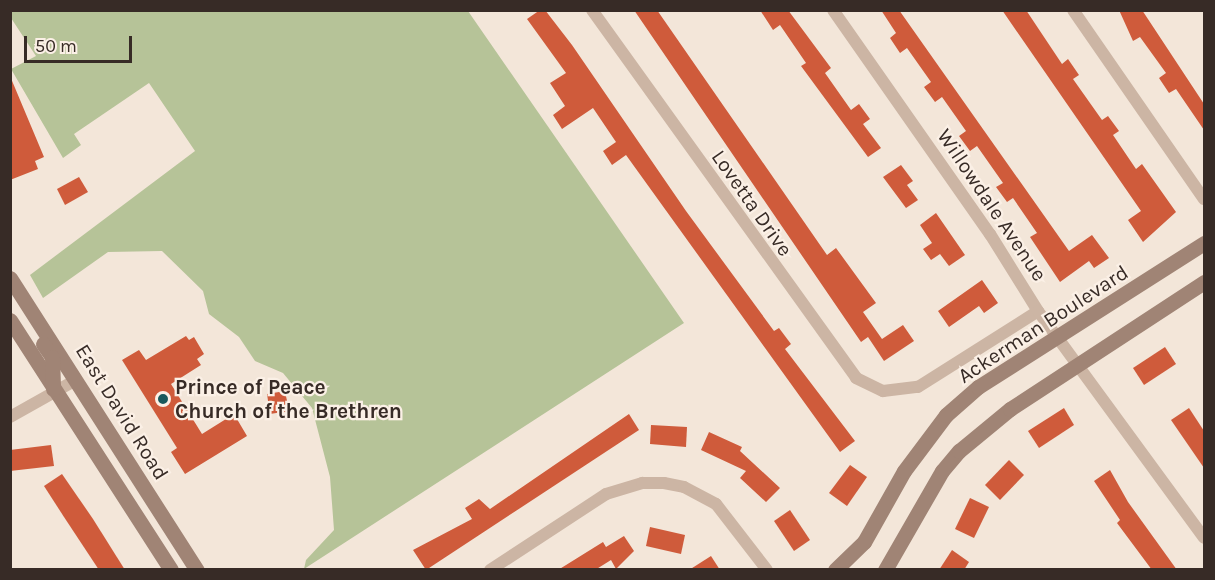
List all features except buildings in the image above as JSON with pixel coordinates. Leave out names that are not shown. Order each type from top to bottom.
[{"type":"street","name":"Lovetta Drive","points":[[592,10],[844,367],[869,386],[900,391],[934,380],[1038,311]]},
{"type":"street","name":"Willowdale Avenue","points":[[833,10],[990,234],[1038,311],[1080,363],[1204,538]]},
{"type":"street","points":[[1073,10],[1204,199]]},
{"type":"street","name":"Ackerman Boulevard","points":[[835,570],[864,542],[904,471],[946,415],[978,387],[1204,243]]},
{"type":"street","name":"East David Road","points":[[10,278],[197,570]]},
{"type":"street","points":[[885,570],[958,451],[986,426],[1204,282]]},
{"type":"street","points":[[21,294],[28,320],[52,357],[53,389]]},
{"type":"street","name":"East David Road","points":[[10,320],[171,570]]},
{"type":"street","points":[[10,417],[53,389],[76,380]]},
{"type":"street","points":[[490,570],[606,494],[642,483],[664,483],[684,487],[716,504],[767,570]]},
{"type":"green space","points":[[10,11],[468,11],[684,323],[304,569],[306,560],[334,530],[330,477],[312,408],[283,373],[255,361],[239,337],[209,314],[203,291],[162,251],[108,252],[43,298],[30,275],[195,151],[149,83],[74,134],[81,145],[63,158],[11,69],[36,56],[11,18]]},
{"type":"place","name":"Prince of Peace Church of the Brethren","points":[[163,399]]}]
